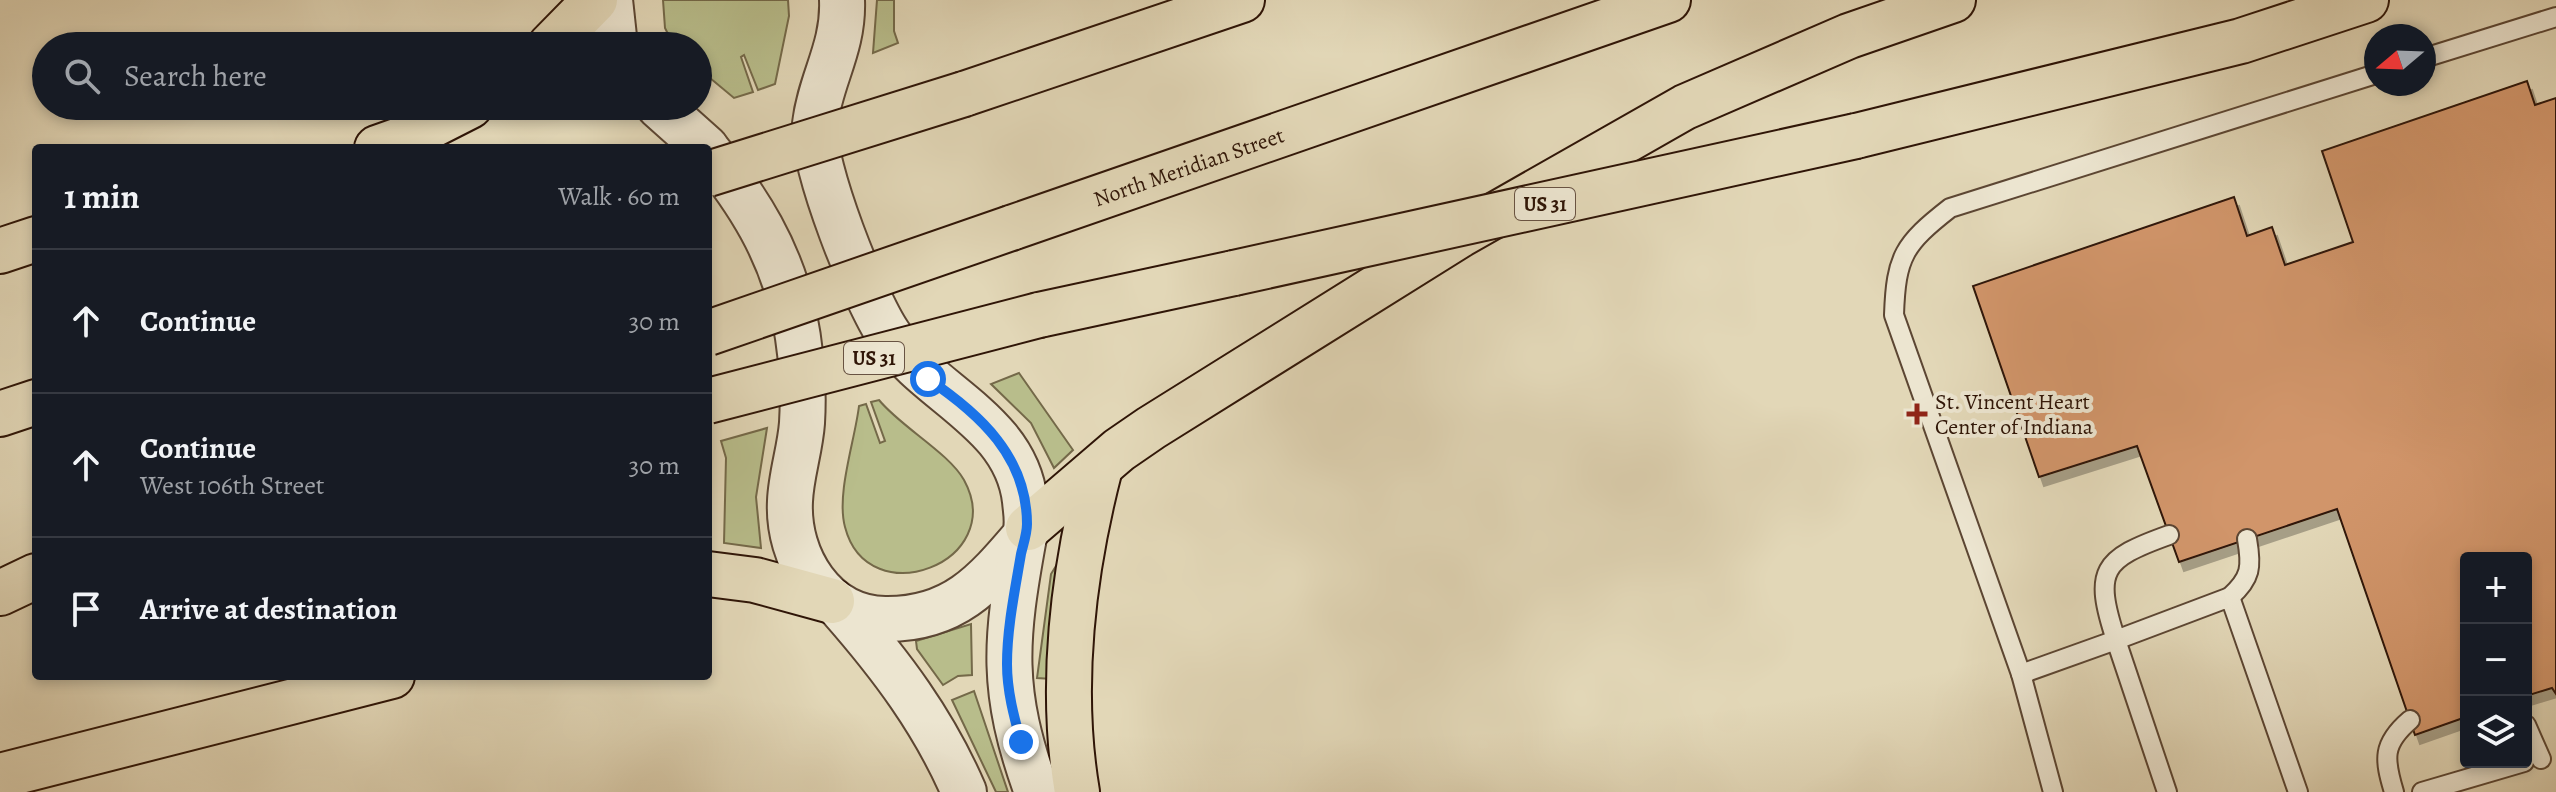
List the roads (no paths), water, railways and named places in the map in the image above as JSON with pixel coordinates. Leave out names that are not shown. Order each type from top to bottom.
[{"type":"highway","points":[[564,32],[595,0]]},
{"type":"highway","points":[[712,173],[964,94],[1242,0]]},
{"type":"highway","name":"North Meridian Street","points":[[712,332],[1668,0]]},
{"type":"highway","points":[[1026,532],[1119,450],[1202,395],[1460,235],[1631,136],[1754,75],[1953,0]]},
{"type":"highway","name":"US 31","points":[[712,400],[1039,315],[1856,136],[2199,52],[2366,0]]},
{"type":"highway","points":[[388,144],[442,120]]},
{"type":"highway","points":[[0,251],[32,240]]},
{"type":"highway","points":[[0,414],[32,403]]},
{"type":"highway","points":[[1077,792],[1070,736],[1075,591],[1083,533],[1100,468]]},
{"type":"highway","points":[[712,574],[743,577],[836,605]]},
{"type":"highway","points":[[0,593],[32,578]]},
{"type":"highway","points":[[0,610],[32,602]]},
{"type":"highway","points":[[0,776],[376,680]]},
{"type":"street","points":[[610,0],[613,32]]},
{"type":"street","points":[[842,0],[837,53],[819,102],[815,127],[817,154],[844,235],[878,320],[928,379],[981,421],[1010,456],[1021,479],[1026,532],[1007,664],[1015,720],[1037,792]]},
{"type":"street","points":[[674,120],[700,144]]},
{"type":"street","points":[[712,157],[758,219],[779,259],[799,346],[802,423],[790,500],[795,547],[804,568],[914,698],[936,733],[964,792]]},
{"type":"street","points":[[836,605],[872,618],[934,612],[975,591],[1026,532]]},
{"type":"lane","points":[[2436,54],[2556,17]]},
{"type":"lane","points":[[2053,792],[2021,674],[1894,315],[1895,278],[1911,239],[1950,208],[2364,78]]},
{"type":"lane","points":[[2167,792],[2104,604],[2106,572],[2123,551],[2169,535]]},
{"type":"lane","points":[[2021,674],[2230,597],[2245,583],[2252,566],[2247,539]]},
{"type":"lane","points":[[2230,597],[2298,792]]},
{"type":"lane","points":[[2394,792],[2385,762],[2393,735],[2410,720]]},
{"type":"lane","points":[[2422,792],[2537,763]]},
{"type":"place","name":"St. Vincent Heart Center of Indiana","points":[[1917,414]]}]
